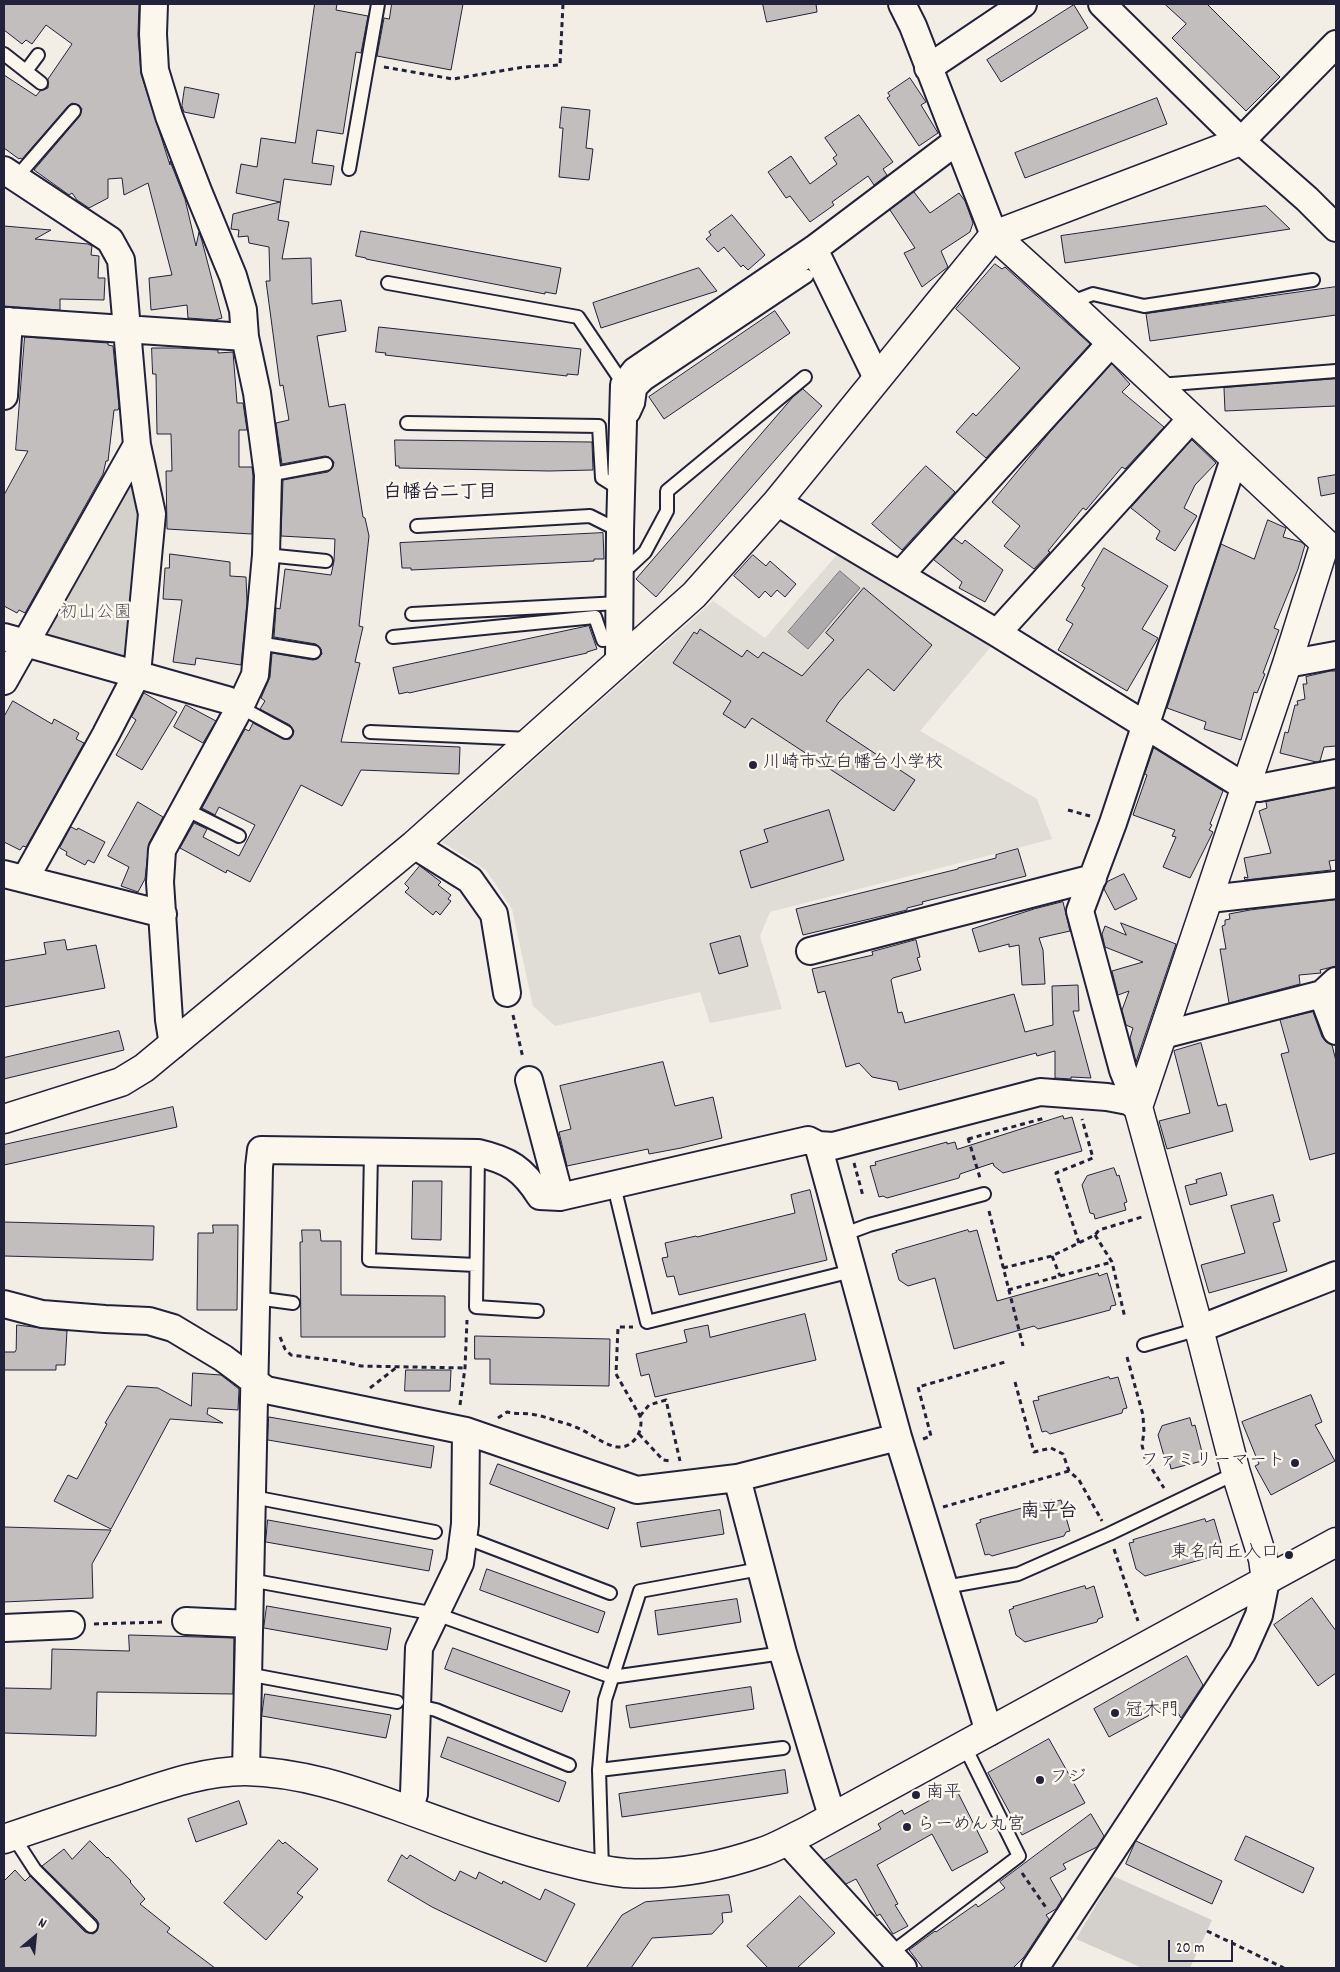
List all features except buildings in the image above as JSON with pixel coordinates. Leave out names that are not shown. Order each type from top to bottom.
[{"type":"street","points":[[154,4],[153,34],[156,70],[169,116],[233,276],[243,310],[245,338],[257,393],[268,475],[266,555],[255,675],[240,707],[162,850],[160,882],[169,1020],[173,1045]]},
{"type":"street","points":[[902,4],[994,235],[1069,302],[1234,459],[1330,542],[1138,1106]]},
{"type":"street","points":[[928,68],[1023,4]]},
{"type":"street","points":[[1102,4],[1241,141],[1308,199],[1336,228]]},
{"type":"street","points":[[4,1118],[120,1082],[144,1068],[414,845],[532,739],[619,649],[694,595],[777,502],[994,235],[1241,141],[1336,44]]},
{"type":"street","points":[[619,649],[619,569],[624,385],[635,371],[814,249],[957,141]]},
{"type":"street","points":[[10,174],[110,240],[121,260],[137,445],[152,514],[137,674],[106,734],[14,876],[162,914]]},
{"type":"street","points":[[814,249],[877,378]]},
{"type":"street","points":[[4,396],[6,321],[245,338]]},
{"type":"street","points":[[900,575],[1111,343]]},
{"type":"street","points":[[997,633],[1192,418]]},
{"type":"street","points":[[4,681],[14,640],[137,445]]},
{"type":"street","points":[[1035,1968],[1242,1652],[1259,1615],[1266,1580],[1264,1559],[1236,1473],[1138,1106],[1123,1070],[1080,911],[1093,878],[1234,459]]},
{"type":"street","points":[[777,502],[997,633],[1144,726],[1246,787],[1259,788],[1336,774]]},
{"type":"street","points":[[14,640],[227,700],[240,707]]},
{"type":"street","points":[[1287,664],[1336,655]]},
{"type":"street","points":[[414,845],[470,880],[494,914],[507,993]]},
{"type":"street","points":[[810,951],[1093,878]]},
{"type":"street","points":[[1209,899],[1336,885]]},
{"type":"street","points":[[1163,1034],[1329,988],[1336,1031]]},
{"type":"street","points":[[529,1080],[560,1197]]},
{"type":"street","points":[[246,1771],[259,1167],[261,1150],[478,1153],[499,1158],[514,1166],[528,1178],[540,1196],[560,1197],[808,1140],[818,1145],[833,1146],[849,1143],[1040,1092],[1107,1097],[1128,1101],[1138,1106]]},
{"type":"street","points":[[818,1145],[852,1271],[908,1439],[945,1587],[989,1732]]},
{"type":"street","points":[[1199,1330],[1336,1274]]},
{"type":"street","points":[[4,1304],[42,1314],[105,1320],[149,1321],[173,1328],[223,1358],[266,1390],[463,1420],[638,1490],[737,1478],[908,1439]]},
{"type":"street","points":[[409,1810],[414,1794],[408,1704],[419,1648],[460,1563],[464,1537],[463,1420]]},
{"type":"street","points":[[737,1478],[782,1653],[832,1816]]},
{"type":"street","points":[[8,1837],[180,1780],[217,1772],[246,1771],[314,1779],[409,1810],[532,1854],[602,1869],[642,1873],[681,1871],[723,1864],[764,1852],[787,1841],[1336,1542]]},
{"type":"street","points":[[186,1621],[249,1624]]},
{"type":"street","points":[[4,1628],[71,1624]]},
{"type":"street","points":[[787,1841],[896,1961]]},
{"type":"lane","points":[[350,169],[378,4]]},
{"type":"lane","points":[[4,54],[41,83]]},
{"type":"lane","points":[[26,71],[38,55]]},
{"type":"lane","points":[[10,174],[74,111]]},
{"type":"lane","points":[[623,418],[633,415],[638,404],[640,390],[648,383],[807,276]]},
{"type":"lane","points":[[1069,302],[1093,294],[1144,306],[1313,280]]},
{"type":"lane","points":[[388,283],[578,317],[624,385]]},
{"type":"lane","points":[[1156,386],[1336,371]]},
{"type":"lane","points":[[619,569],[630,566],[645,552],[668,511],[667,491],[805,377]]},
{"type":"lane","points":[[407,424],[598,426],[602,478],[621,490]]},
{"type":"lane","points":[[268,475],[326,464]]},
{"type":"lane","points":[[417,526],[590,516],[620,531]]},
{"type":"lane","points":[[266,555],[326,561]]},
{"type":"lane","points":[[412,614],[619,603]]},
{"type":"lane","points":[[393,636],[595,617],[603,640],[619,649]]},
{"type":"lane","points":[[258,643],[314,652]]},
{"type":"lane","points":[[240,707],[286,732]]},
{"type":"lane","points":[[370,732],[532,739]]},
{"type":"lane","points":[[185,809],[239,836]]},
{"type":"lane","points":[[371,1151],[369,1260],[476,1265]]},
{"type":"lane","points":[[478,1153],[476,1307],[537,1310]]},
{"type":"lane","points":[[614,1186],[647,1322],[852,1271]]},
{"type":"lane","points":[[842,1235],[869,1225],[984,1194]]},
{"type":"lane","points":[[256,1298],[287,1302]]},
{"type":"lane","points":[[1144,1345],[1199,1330]]},
{"type":"lane","points":[[945,1587],[1018,1574],[1176,1503],[1236,1473]]},
{"type":"lane","points":[[253,1497],[435,1532]]},
{"type":"lane","points":[[464,1537],[610,1593]]},
{"type":"lane","points":[[602,1869],[600,1770],[605,1700],[640,1591],[760,1568]]},
{"type":"lane","points":[[250,1580],[436,1614],[612,1677],[782,1653]]},
{"type":"lane","points":[[247,1674],[436,1710],[569,1765]]},
{"type":"lane","points":[[896,1961],[1019,1856],[964,1745]]},
{"type":"lane","points":[[600,1770],[783,1748]]},
{"type":"lane","points":[[8,1837],[35,1870],[90,1926]]},
{"type":"path","points":[[368,64],[453,79],[524,67],[560,65],[563,4]]},
{"type":"path","points":[[507,993],[529,1080]]},
{"type":"path","points":[[962,1112],[1023,1346]]},
{"type":"path","points":[[1079,1243],[1056,1173],[1093,1158],[1080,1113]]},
{"type":"path","points":[[968,1139],[1052,1116]]},
{"type":"path","points":[[1003,1268],[1052,1256],[1095,1235],[1099,1230],[1142,1217],[1140,1209]]},
{"type":"path","points":[[1095,1235],[1112,1262],[1125,1318]]},
{"type":"path","points":[[1052,1256],[1060,1276]]},
{"type":"path","points":[[1008,1290],[1112,1262]]},
{"type":"path","points":[[287,1302],[280,1338],[285,1349],[291,1355],[339,1361],[361,1366],[465,1368]]},
{"type":"path","points":[[463,1420],[467,1319],[476,1307]]},
{"type":"path","points":[[497,1418],[507,1412],[518,1415],[530,1414],[582,1430],[611,1447],[624,1446],[635,1440],[639,1434],[642,1422],[616,1374],[618,1327],[637,1327],[647,1322]]},
{"type":"path","points":[[1127,1357],[1143,1415],[1144,1432],[1142,1444],[1145,1458],[1161,1484],[1176,1503]]},
{"type":"path","points":[[908,1439],[931,1436],[918,1387],[1005,1362]]},
{"type":"path","points":[[368,1389],[397,1367]]},
{"type":"path","points":[[1015,1382],[1034,1452],[1050,1448],[1063,1454],[1069,1472],[1078,1480],[1109,1534],[1138,1621]]},
{"type":"path","points":[[639,1434],[663,1460],[681,1465],[666,1400],[649,1405],[640,1416]]},
{"type":"path","points":[[607,1452],[611,1447]]},
{"type":"path","points":[[938,1509],[1069,1472]]},
{"type":"path","points":[[71,1624],[186,1621]]},
{"type":"path","points":[[1014,1860],[1037,1896],[1062,1928]]},
{"type":"path","points":[[1207,1931],[1284,1968]]},
{"type":"shaded area","name":"川崎市立白幡台小学校","points":[[841,550],[994,643],[920,731],[1037,799],[1052,839],[770,912],[760,936],[782,1009],[710,1023],[700,992],[555,1026],[533,1006],[512,909],[486,870],[442,842],[713,601],[765,638]]},
{"type":"shaded area","points":[[840,571],[860,588],[808,649],[788,632]]},
{"type":"green space","name":"初山公園","points":[[128,476],[137,480],[142,527],[130,658],[121,661],[44,639],[42,632]]},
{"type":"green space","points":[[1113,1876],[1212,1920],[1190,1968],[1142,1968],[1076,1939]]},
{"type":"place","name":"川崎市立白幡台小学校","points":[[753,765]]},
{"type":"place","name":"ファミリーマート","points":[[1295,1463]]},
{"type":"place","name":"東名向丘入口","points":[[1289,1555]]},
{"type":"place","name":"冠木門","points":[[1115,1713]]},
{"type":"place","name":"フジ","points":[[1040,1780]]},
{"type":"place","name":"南平","points":[[916,1795]]},
{"type":"place","name":"らーめん丸宮","points":[[907,1827]]},
{"type":"district","name":"白幡台二丁目","points":[[440,494]]},
{"type":"district","name":"南平台","points":[[1049,1513]]}]
